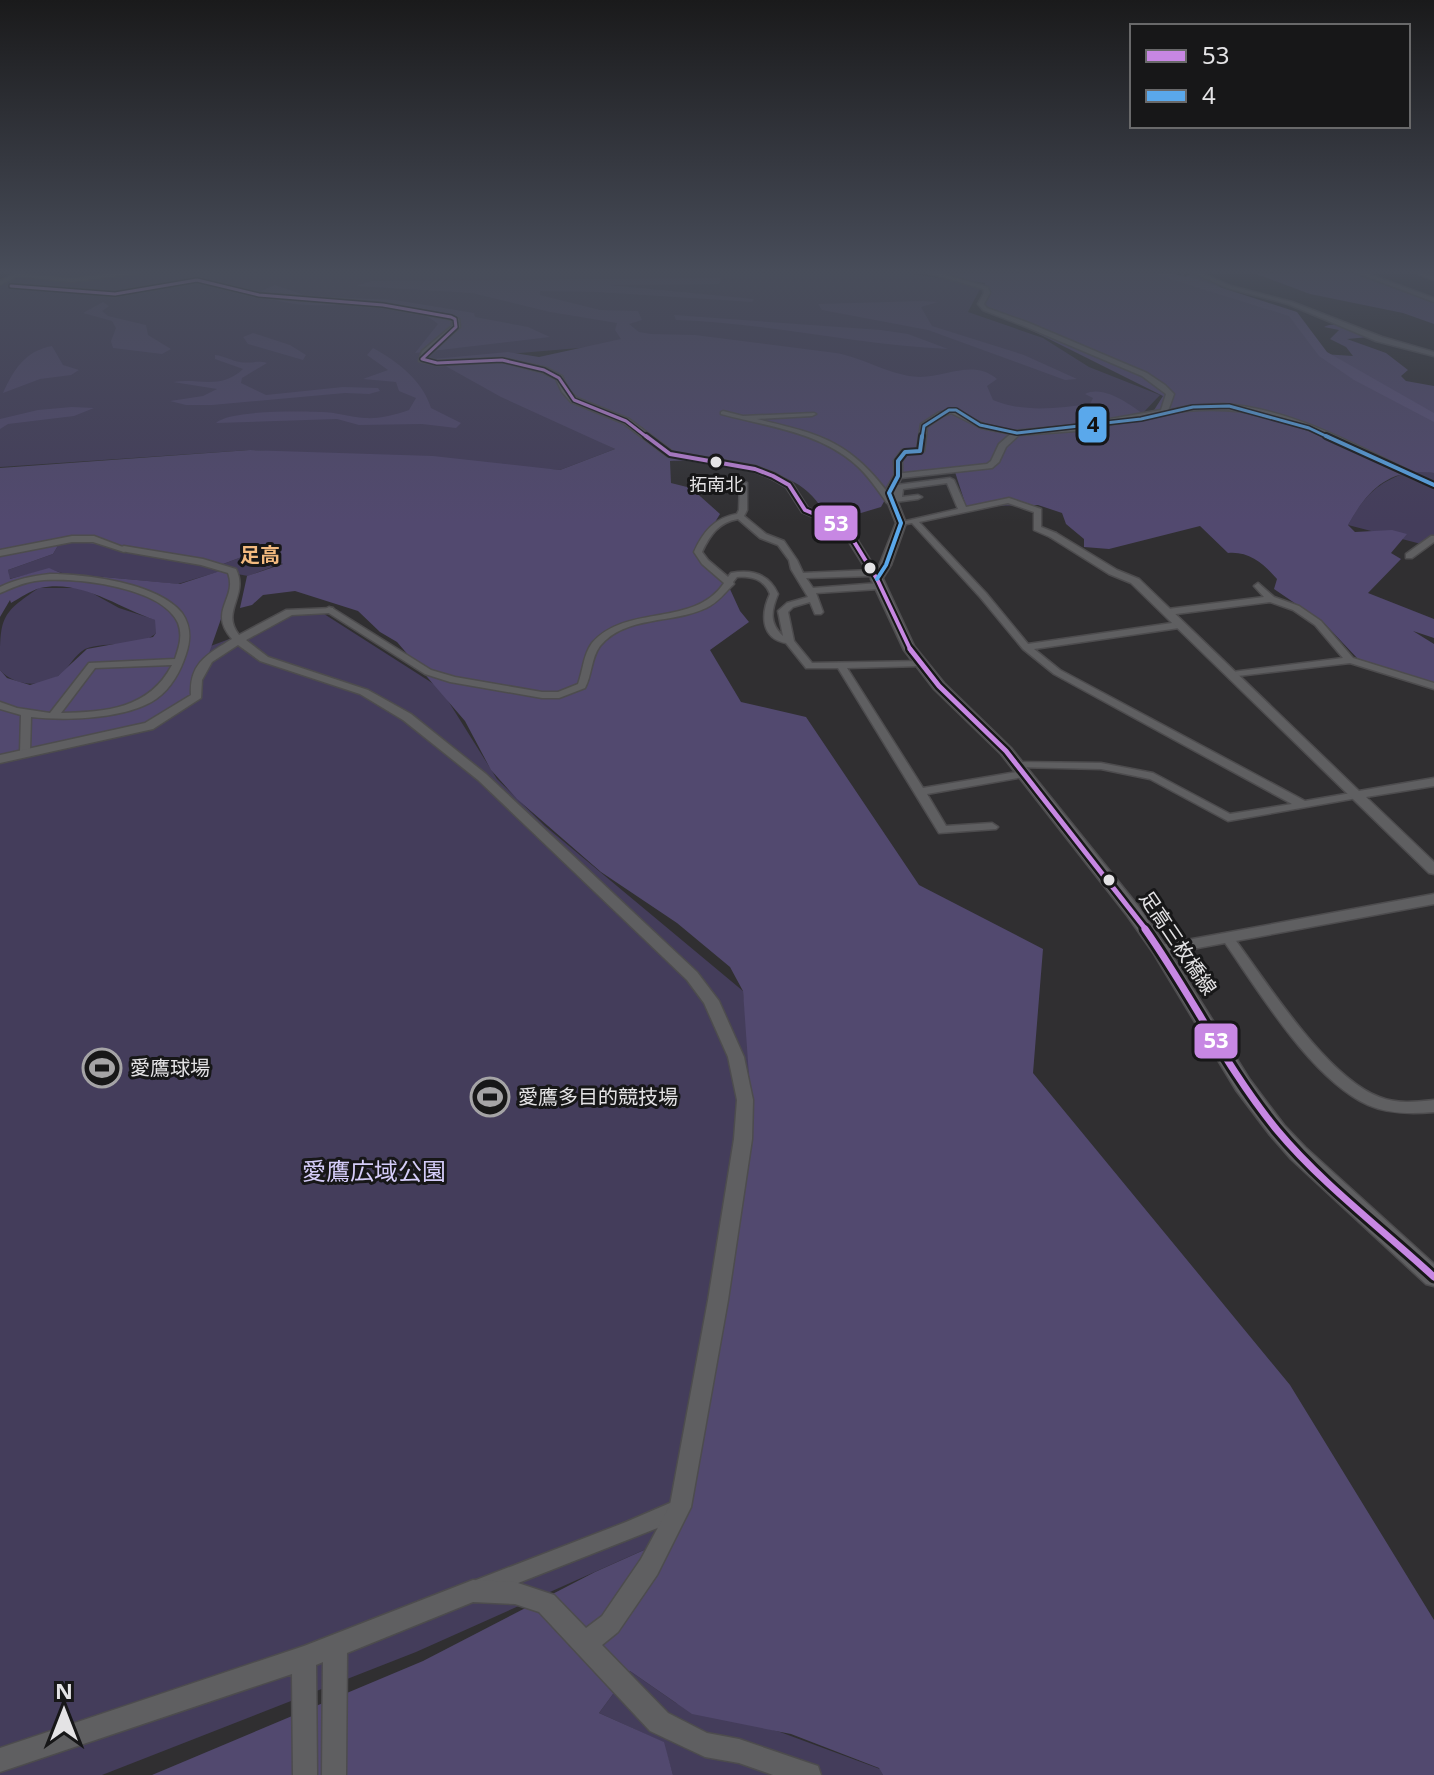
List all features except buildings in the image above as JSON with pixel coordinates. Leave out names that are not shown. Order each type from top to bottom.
[{"type":"main road","name":"足高三枚橋線","points":[[876,579],[901,636],[939,686],[1006,751],[1160,950],[1243,1085],[1277,1130],[1298,1153],[1434,1277]]},
{"type":"street","points":[[424,356],[422,359],[437,363],[502,360],[544,370],[559,378],[574,400],[626,421],[670,454],[755,469],[773,476],[789,485],[805,510],[845,527],[876,579]]},
{"type":"street","points":[[1101,356],[1156,381],[1170,394],[1164,412]]},
{"type":"street","points":[[921,663],[809,666],[789,641],[783,611],[812,594],[876,579],[886,565],[901,523],[889,493],[898,476],[898,461],[905,452],[920,451],[924,446],[921,437],[924,426],[944,411],[956,410],[980,425],[1017,433],[1076,428],[1206,407],[1247,409],[1309,428],[1434,485]]},
{"type":"street","points":[[723,413],[836,445],[850,453],[872,474],[894,501]]},
{"type":"street","points":[[743,418],[812,414]]},
{"type":"street","points":[[898,476],[989,466],[995,462],[1002,446],[1017,433]]},
{"type":"street","points":[[894,501],[900,487],[950,480],[963,510]]},
{"type":"street","points":[[730,584],[724,576],[703,563],[698,552],[705,536],[717,522],[740,516],[743,510],[743,483]]},
{"type":"street","points":[[894,501],[918,497]]},
{"type":"street","points":[[901,523],[1009,500],[1038,511],[1037,528],[1113,572],[1135,581],[1434,870]]},
{"type":"street","points":[[740,516],[763,536],[781,543],[812,594],[818,612]]},
{"type":"street","points":[[915,522],[1026,647],[1057,672],[1303,805]]},
{"type":"street","points":[[1409,556],[1434,538]]},
{"type":"street","points":[[0,553],[72,539],[94,539],[124,549],[203,562],[232,571],[236,581],[226,619],[228,628],[238,640],[264,659],[364,692],[407,717],[482,777],[646,929],[692,976],[718,1014],[740,1073],[745,1100],[743,1139],[718,1300],[680,1507],[649,1567],[610,1624],[585,1644]]},
{"type":"street","points":[[0,759],[149,726],[197,696],[196,680],[207,660],[290,612],[329,610],[428,672],[480,686],[559,695],[582,686],[587,679],[591,653],[605,637],[630,625],[690,612],[714,601],[734,575],[744,572],[757,575],[771,585],[774,594],[765,613],[767,625],[782,640],[789,641]]},
{"type":"street","points":[[802,576],[876,579]]},
{"type":"street","points":[[0,590],[29,580],[85,578],[140,591],[173,608],[186,632],[186,648],[172,676],[150,699],[106,713],[26,715],[0,705]]},
{"type":"street","points":[[1258,586],[1271,599],[1296,608],[1318,623],[1350,660]]},
{"type":"street","points":[[1168,612],[1271,599]]},
{"type":"street","points":[[1026,647],[1179,625]]},
{"type":"street","points":[[1232,675],[1350,660],[1434,686]]},
{"type":"street","points":[[54,715],[92,665],[179,662]]},
{"type":"street","points":[[842,667],[943,830],[992,827]]},
{"type":"street","points":[[25,752],[26,715]]},
{"type":"street","points":[[920,792],[1020,770],[1101,766],[1153,776],[1228,818],[1434,782]]},
{"type":"street","points":[[1160,950],[1434,899]]},
{"type":"street","points":[[1227,937],[1343,1083],[1373,1101],[1404,1108],[1434,1106]]},
{"type":"street","points":[[0,1760],[304,1658],[554,1557],[643,1526],[680,1507]]},
{"type":"street","points":[[473,1591],[515,1593],[546,1603],[659,1722],[705,1745],[739,1751],[809,1775]]},
{"type":"street","points":[[334,1775],[335,1646]]},
{"type":"street","points":[[304,1658],[305,1775]]},
{"type":"green space","points":[[0,356],[486,356],[436,360],[615,449],[560,470],[250,450],[0,467]]},
{"type":"green space","points":[[739,356],[1071,356],[1089,367],[1160,395],[1142,414],[999,419]]},
{"type":"green space","points":[[1414,470],[1434,473],[1434,537],[1425,545],[1348,525],[1374,490]]},
{"type":"green space","points":[[81,542],[223,564],[258,551],[283,563],[248,576],[221,571],[178,584],[62,573],[50,569],[9,579],[8,570],[53,554],[59,544]]},
{"type":"green space","points":[[39,588],[83,588],[119,608],[156,620],[158,631],[143,641],[85,649],[51,680],[35,684],[20,682],[0,670],[2,628],[16,604]]},
{"type":"green space","name":"愛鷹広域公園","points":[[321,612],[440,688],[497,779],[545,826],[743,991],[768,1222],[701,1439],[655,1545],[416,1652],[102,1775],[0,1775],[0,758],[200,650],[293,615]]},
{"type":"green space","points":[[630,1671],[676,1703],[780,1732],[880,1769],[883,1775],[673,1775],[663,1742],[599,1713]]},
{"type":"shaded area","points":[[58,356],[63,365],[79,370],[71,375],[40,379],[3,393],[28,357]]},
{"type":"shaded area","points":[[218,356],[240,362],[267,363],[242,378],[241,383],[266,395],[343,387],[378,388],[380,391],[212,405],[186,405],[170,401],[203,396],[217,389],[173,382],[218,381],[243,369],[215,359]]},
{"type":"shaded area","points":[[368,356],[386,356],[391,359],[422,389],[431,408],[461,423],[456,428],[422,424],[359,425],[337,419],[216,423],[235,416],[266,412],[327,412],[371,418],[409,410],[416,398],[399,391],[396,382],[363,379],[388,370]]},
{"type":"shaded area","points":[[467,356],[846,356],[909,376],[979,370],[997,379],[987,386],[993,400],[1016,407],[1090,404],[1093,398],[1085,394],[1101,392],[1118,398],[1149,418],[1163,396],[1083,356],[1390,356],[1408,370],[1401,376],[1406,381],[1434,386],[1434,473],[1405,474],[1382,483],[1372,491],[1348,525],[1355,532],[1392,530],[1407,534],[1391,553],[1401,559],[1368,593],[1434,619],[1434,638],[1413,631],[1434,644],[1434,684],[1358,659],[1324,623],[1274,589],[1277,579],[1261,564],[1243,554],[1228,553],[1200,526],[1109,549],[1084,547],[1084,539],[1066,524],[1062,513],[1038,505],[966,506],[955,472],[897,478],[881,507],[861,513],[825,511],[796,483],[742,466],[670,461],[671,483],[691,488],[720,514],[698,550],[724,576],[740,611],[749,622],[710,650],[741,702],[806,717],[919,885],[1043,949],[1033,1073],[1290,1385],[1434,1620],[1434,1775],[883,1775],[879,1768],[791,1734],[692,1714],[630,1671],[599,1713],[664,1742],[673,1775],[152,1775],[423,1661],[595,1572],[662,1542],[753,1132],[743,991],[730,967],[677,923],[601,872],[517,799],[491,770],[465,721],[397,642],[380,632],[358,611],[295,591],[263,595],[252,605],[240,608],[247,576],[283,564],[258,551],[223,564],[80,542],[59,544],[53,554],[8,570],[10,579],[49,568],[61,573],[180,584],[223,570],[236,576],[193,699],[146,722],[0,760],[0,670],[7,678],[30,685],[58,676],[87,649],[153,637],[156,633],[155,620],[70,587],[40,588],[11,603],[10,600],[0,617],[0,468],[250,450],[433,456],[560,470],[615,449],[501,397],[433,359]]},
{"type":"shaded area","points":[[999,356],[1026,356],[1077,379],[1065,380]]},
{"type":"shaded area","points":[[94,408],[74,416],[8,424],[0,429],[0,419],[38,410]]},
{"type":"waterway","points":[[1326,356],[1434,418]]},
{"type":"transit line","name":"53","points":[[424,356],[422,359],[437,363],[502,360],[544,370],[559,378],[574,400],[626,421],[670,454],[755,469],[773,476],[789,485],[805,510],[845,527],[877,579],[908,647],[939,686],[1006,751],[1132,910],[1243,1085],[1277,1130],[1298,1153],[1434,1277]]},
{"type":"transit line","name":"4","points":[[877,579],[886,565],[901,523],[889,493],[898,476],[898,461],[905,452],[920,451],[924,426],[949,410],[956,410],[980,425],[1017,433],[1141,419],[1193,407],[1229,406],[1309,428],[1434,485]]},
{"type":"place","name":"拓南北","points":[[716,462]]},
{"type":"place","name":"愛鷹球場","points":[[102,1068]]},
{"type":"place","name":"愛鷹多目的競技場","points":[[490,1097]]},
{"type":"district","name":"足高","points":[[260,555]]}]
